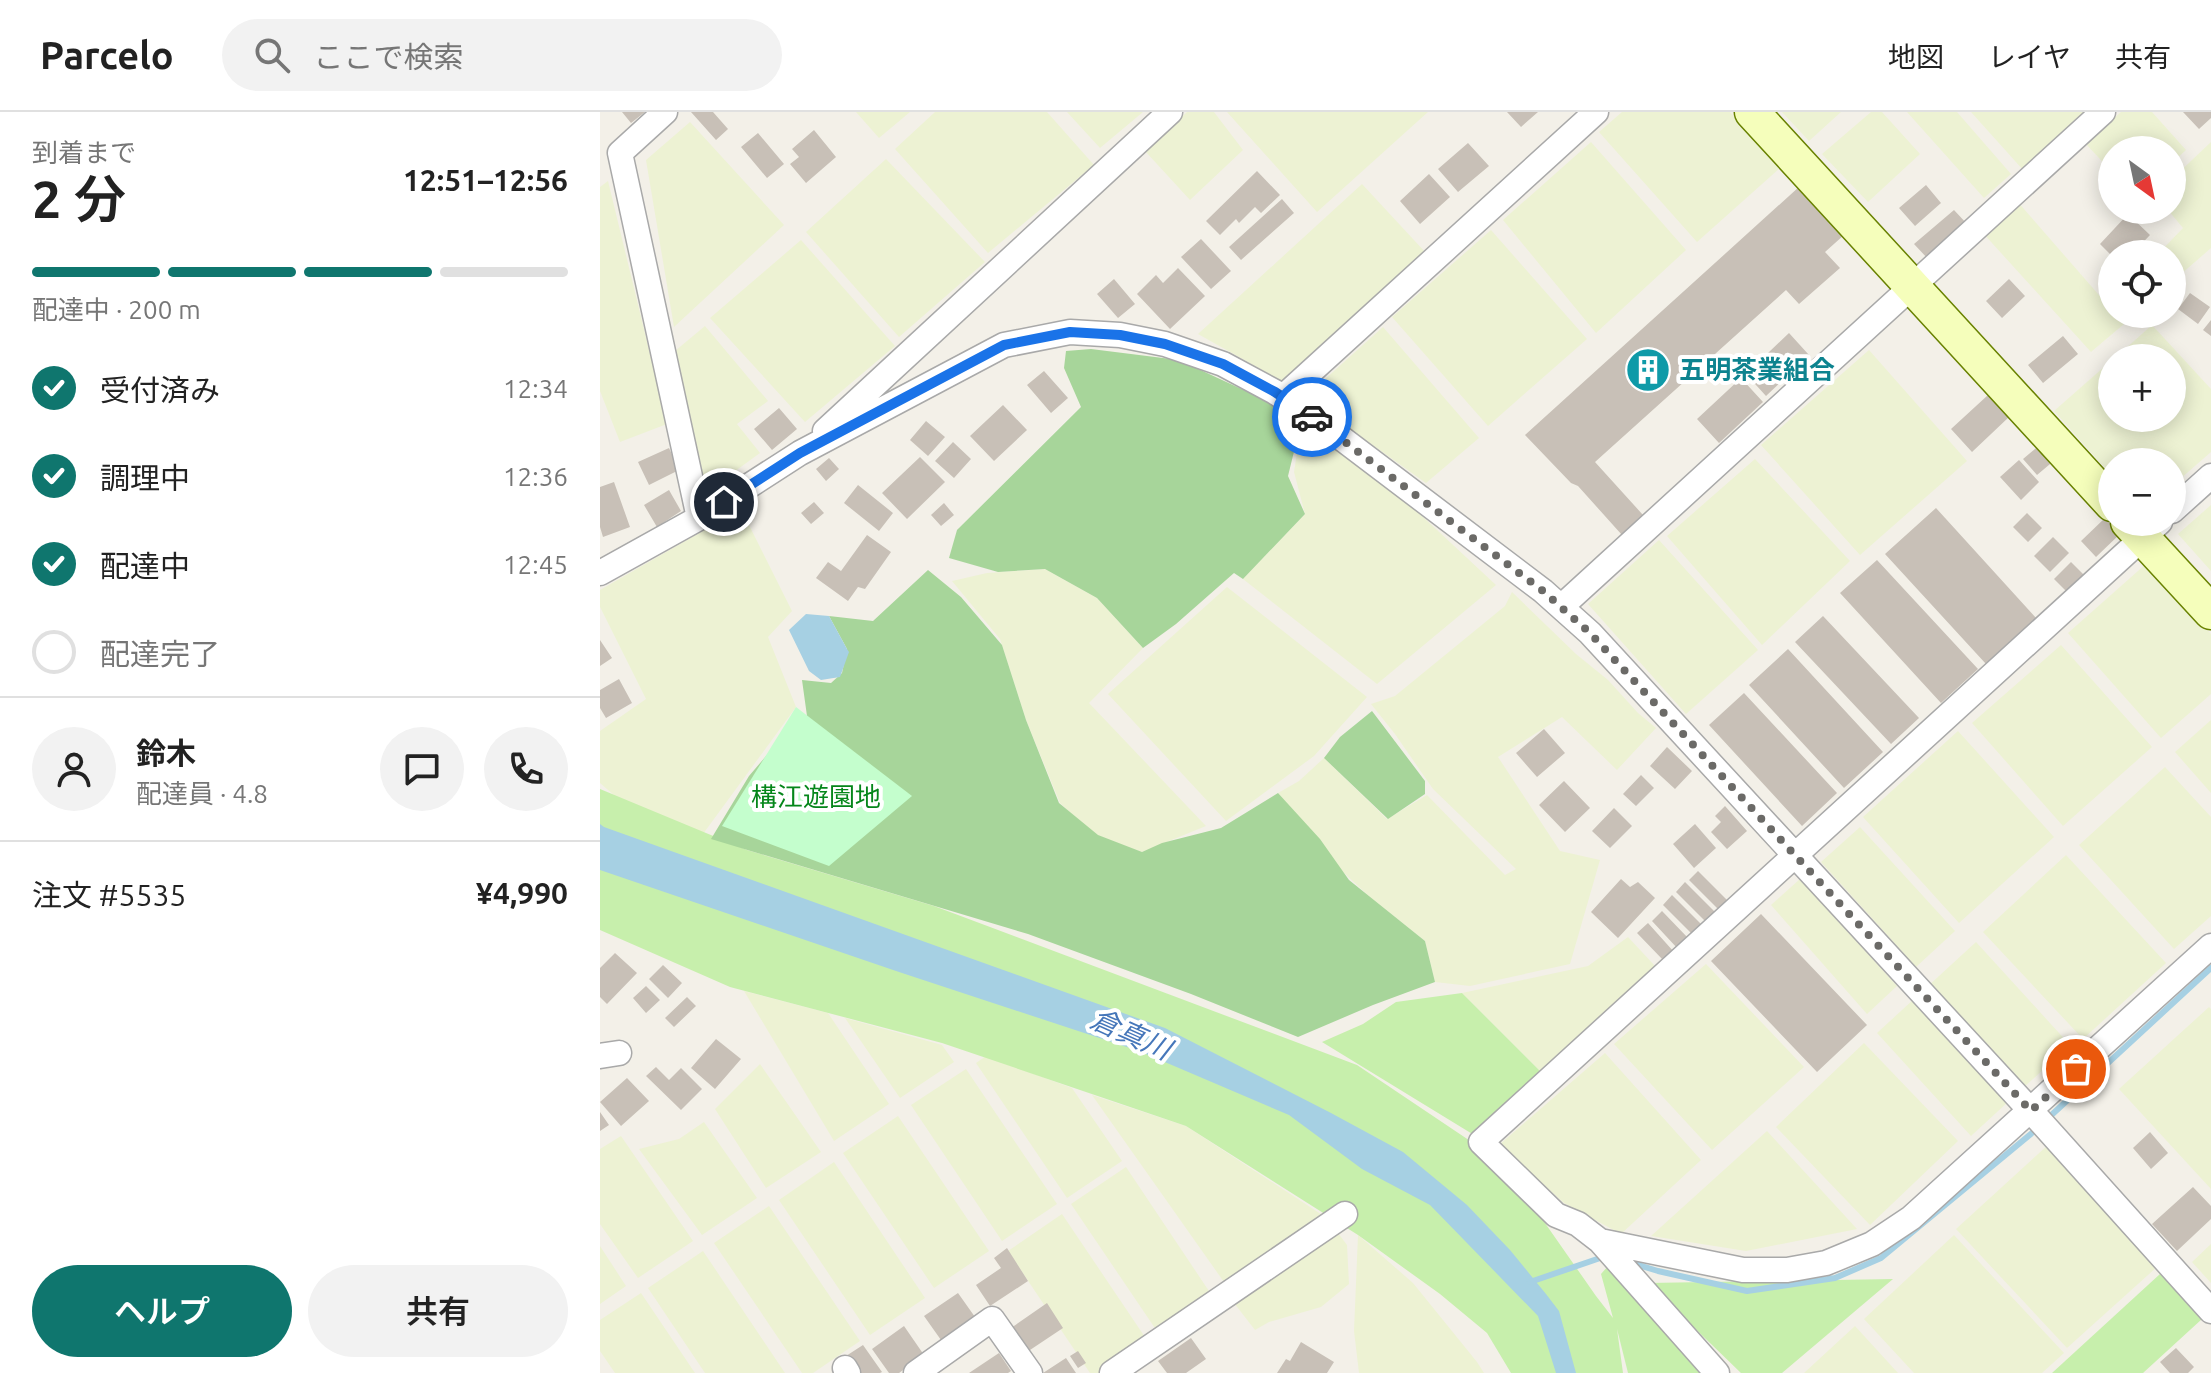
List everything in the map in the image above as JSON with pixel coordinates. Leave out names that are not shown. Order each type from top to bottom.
[{"type":"street","points":[[665,112],[620,153],[699,518]]},
{"type":"street","points":[[800,453],[1170,112]]},
{"type":"street","points":[[1283,397],[1596,112]]},
{"type":"street","points":[[1752,112],[2098,489]]},
{"type":"street","points":[[1561,607],[2103,112]]},
{"type":"street","points":[[600,573],[699,518],[800,453],[1004,345],[1070,332],[1120,335],[1165,344],[1223,364],[1283,397],[1328,428],[1543,591],[1590,633],[2211,1311]]},
{"type":"street","points":[[2186,498],[2211,476]]},
{"type":"street","points":[[1717,1373],[1603,1245],[1578,1224],[1556,1215],[1481,1142],[1796,856],[2134,536]]},
{"type":"street","points":[[2151,536],[2211,612]]},
{"type":"street","points":[[1603,1245],[1743,1270],[1787,1270],[1826,1263],[1872,1244],[2040,1121],[2211,946]]},
{"type":"street","points":[[1128,1368],[1345,1214]]},
{"type":"street","points":[[916,1373],[992,1319],[1030,1373]]},
{"type":"green space","points":[[856,112],[910,112],[879,138]]},
{"type":"green space","points":[[935,112],[1047,112],[1094,165],[988,253],[895,149]]},
{"type":"green space","points":[[1067,112],[1143,112],[1100,148]]},
{"type":"green space","points":[[1187,112],[1214,112],[1243,150],[1190,200],[1145,151]]},
{"type":"green space","points":[[1227,112],[1428,112],[1317,212]]},
{"type":"green space","points":[[1622,112],[1730,112],[1780,168],[1697,242],[1599,132]]},
{"type":"green space","points":[[1782,112],[1841,112],[1809,141]]},
{"type":"green space","points":[[1871,112],[1882,112],[1920,154],[1868,202],[1822,154]]},
{"type":"green space","points":[[1907,112],[1957,112],[2011,174],[1984,198]]},
{"type":"green space","points":[[1971,112],[2090,112],[2024,171]]},
{"type":"green space","points":[[2121,112],[2152,112],[2173,136],[2098,136],[2098,157],[2085,143]]},
{"type":"green space","points":[[690,122],[784,225],[674,327],[646,160]]},
{"type":"green space","points":[[1591,142],[1686,250],[1596,333],[1503,220]]},
{"type":"green space","points":[[2211,142],[2211,248],[2186,270],[2186,240],[2171,240],[2183,228],[2180,224],[2186,224],[2186,166]]},
{"type":"green space","points":[[886,159],[985,262],[899,337],[806,232]]},
{"type":"green space","points":[[608,181],[667,424],[620,442],[600,391],[600,187]]},
{"type":"green space","points":[[1362,184],[1426,253],[1282,381],[1198,334]]},
{"type":"green space","points":[[2017,201],[2098,294],[2098,328],[2119,328],[2091,352],[1982,232]]},
{"type":"green space","points":[[1491,230],[1587,339],[1488,426],[1392,317]]},
{"type":"green space","points":[[801,240],[895,346],[805,422],[710,318]]},
{"type":"green space","points":[[705,326],[768,401],[737,424],[760,453],[705,493],[675,351]]},
{"type":"green space","points":[[1383,327],[1479,438],[1426,483],[1305,397]]},
{"type":"green space","points":[[2149,328],[2155,328],[2170,344],[2131,344]]},
{"type":"green space","points":[[1091,349],[1179,360],[1303,415],[1288,476],[1305,514],[1243,579],[1234,573],[1176,624],[1143,648],[1097,598],[1045,569],[998,572],[949,558],[957,530],[1081,407],[1064,368],[1066,351]]},
{"type":"green space","points":[[1869,350],[1967,461],[1860,555],[1761,445]]},
{"type":"green space","points":[[2186,362],[2211,389],[2211,452],[2186,474],[2186,448],[2098,448],[2098,460],[2054,411],[2098,372],[2098,432],[2186,432]]},
{"type":"green space","points":[[1303,415],[1363,461],[1496,585],[1377,684],[1243,579],[1305,514],[1294,472]]},
{"type":"green space","points":[[1755,459],[1850,561],[1762,645],[1667,536]]},
{"type":"green space","points":[[2211,505],[2211,571],[2180,536],[2186,536],[2186,527]]},
{"type":"green space","points":[[741,509],[792,611],[768,637],[796,707],[703,834],[615,796],[600,783],[600,731],[646,699],[600,607],[600,590]]},
{"type":"green space","points":[[1659,540],[1758,650],[1686,714],[1588,604]]},
{"type":"green space","points":[[2147,563],[2211,634],[2211,694],[2161,738],[2068,633]]},
{"type":"green space","points":[[1045,569],[1097,598],[1143,648],[1089,703],[1206,826],[1142,852],[1099,840],[1060,803],[1026,720],[1000,639],[952,581],[987,573]]},
{"type":"green space","points":[[928,570],[961,597],[1002,645],[1026,720],[1059,803],[1098,835],[1142,852],[1162,843],[1221,828],[1278,793],[1320,839],[1349,880],[1425,941],[1435,982],[1298,1037],[1028,934],[711,839],[749,776],[778,742],[807,716],[802,680],[831,683],[842,673],[847,649],[829,616],[873,621]]},
{"type":"green space","points":[[1227,587],[1367,697],[1314,756],[1226,821],[1108,694]]},
{"type":"green space","points":[[1512,592],[1656,728],[1617,770],[1562,717],[1498,757],[1560,851],[1600,860],[1570,964],[1470,986],[1435,982],[1425,941],[1342,871],[1278,793],[1299,781],[1324,758],[1387,819],[1427,795],[1505,875],[1516,869],[1433,789],[1371,704],[1395,696],[1505,606]]},
{"type":"green space","points":[[2061,645],[2152,747],[2063,826],[1972,723]]},
{"type":"green space","name":"構江遊園地","points":[[796,707],[912,796],[829,866],[722,826]]},
{"type":"green space","points":[[1372,711],[1425,781],[1425,794],[1388,819],[1324,758],[1340,737]]},
{"type":"green space","points":[[2211,720],[2211,793],[2175,752]]},
{"type":"green space","points":[[1958,731],[2054,837],[1959,923],[1863,817]]},
{"type":"green space","points":[[2165,767],[2211,817],[2211,916],[2174,949],[2079,845]]},
{"type":"green space","points":[[600,789],[747,850],[934,906],[1357,1065],[1503,1163],[1613,1318],[1601,1274],[1608,1266],[1705,1373],[1628,1373],[1617,1329],[1623,1373],[1511,1373],[1487,1333],[1440,1294],[1358,1235],[1186,1126],[942,1043],[730,987],[600,930]]},
{"type":"green space","points":[[1860,827],[1955,931],[1916,967],[1821,862]]},
{"type":"green space","points":[[2066,855],[2166,963],[2083,1039],[1983,932]]},
{"type":"green space","points":[[1800,879],[1897,986],[1867,1014],[1771,905]]},
{"type":"green space","points":[[1628,937],[1656,967],[1541,1072],[1462,993],[1588,966]]},
{"type":"green space","points":[[1976,942],[2070,1045],[1971,1136],[1877,1033]]},
{"type":"green space","points":[[1706,964],[1804,1067],[1712,1150],[1614,1044]]},
{"type":"green space","points":[[744,991],[828,1013],[889,1104],[834,1141]]},
{"type":"green space","points":[[1462,993],[1541,1072],[1474,1135],[1322,1042],[1363,1024],[1396,1002]]},
{"type":"green space","points":[[2209,1007],[2211,1009],[2211,1189],[2119,1089]]},
{"type":"green space","points":[[845,1018],[942,1045],[954,1062],[900,1098]]},
{"type":"green space","points":[[1864,1043],[1958,1141],[1870,1225],[1776,1127]]},
{"type":"green space","points":[[1605,1053],[1701,1160],[1621,1234],[1564,1203],[1499,1145]]},
{"type":"green space","points":[[986,1056],[1072,1088],[1122,1161],[1067,1198],[976,1063]]},
{"type":"green space","points":[[760,1064],[821,1152],[766,1188],[715,1109]]},
{"type":"green space","points":[[966,1069],[1057,1204],[1002,1241],[911,1105]]},
{"type":"green space","points":[[1092,1095],[1186,1126],[1333,1222],[1231,1292]]},
{"type":"green space","points":[[898,1116],[989,1251],[934,1288],[843,1153]]},
{"type":"green space","points":[[704,1122],[757,1198],[702,1235],[639,1149],[679,1139]]},
{"type":"green space","points":[[1767,1131],[1857,1229],[1746,1251],[1651,1236]]},
{"type":"green space","points":[[621,1136],[693,1241],[638,1278],[600,1224],[600,1149]]},
{"type":"green space","points":[[2049,1144],[2158,1266],[2067,1348],[1956,1229]]},
{"type":"green space","points":[[834,1162],[925,1298],[870,1335],[779,1200]]},
{"type":"green space","points":[[1126,1167],[1217,1303],[1163,1340],[1071,1204]]},
{"type":"green space","points":[[769,1206],[860,1341],[813,1373],[802,1373],[714,1243]]},
{"type":"green space","points":[[1062,1214],[1153,1349],[1118,1373],[1090,1373],[1008,1251]]},
{"type":"green space","points":[[1335,1229],[1347,1245],[1349,1284],[1321,1307],[1269,1322],[1255,1330],[1234,1303]]},
{"type":"green space","points":[[1358,1235],[1413,1283],[1484,1373],[1359,1373],[1354,1331]]},
{"type":"green space","points":[[1954,1235],[2064,1353],[2042,1373],[1914,1373],[1864,1319]]},
{"type":"green space","points":[[2211,1244],[2211,1283],[2192,1262]]},
{"type":"green space","points":[[600,1246],[626,1286],[600,1304]]},
{"type":"green space","points":[[703,1251],[785,1373],[705,1373],[648,1288]]},
{"type":"green space","points":[[2160,1274],[2202,1319],[2143,1373],[2052,1373]]},
{"type":"green space","points":[[1893,1279],[1782,1373],[1741,1373],[1648,1283]]},
{"type":"green space","points":[[641,1293],[695,1373],[615,1373],[600,1351],[600,1320]]},
{"type":"green space","points":[[1855,1326],[1898,1373],[1804,1373]]},
{"type":"water","points":[[806,614],[829,616],[849,652],[840,677],[821,680],[809,671],[789,630]]},
{"type":"water","name":"倉真川","points":[[600,824],[1165,1028],[1403,1152],[1467,1205],[1546,1294],[1559,1311],[1576,1373],[1556,1373],[1538,1316],[1430,1205],[1362,1169],[1289,1115],[1139,1051],[600,870]]},
{"type":"building","points":[[622,112],[645,112],[631,123]]},
{"type":"building","points":[[691,112],[713,112],[728,129],[716,140]]},
{"type":"building","points":[[1507,112],[1538,112],[1521,127]]},
{"type":"building","points":[[2183,112],[2211,112],[2211,118],[2199,129]]},
{"type":"building","points":[[814,130],[836,157],[806,183],[790,164],[799,157],[792,149]]},
{"type":"building","points":[[758,133],[784,164],[767,178],[741,147]]},
{"type":"building","points":[[1468,143],[1489,166],[1458,192],[1438,169]]},
{"type":"building","points":[[1257,171],[1280,195],[1261,213],[1255,207],[1239,223],[1236,219],[1220,235],[1206,221]]},
{"type":"building","points":[[1429,174],[1450,197],[1420,224],[1400,201]]},
{"type":"building","points":[[1926,185],[1941,203],[1915,226],[1899,208]]},
{"type":"building","name":"五明茶業組合","points":[[1800,186],[1844,235],[1825,252],[1840,268],[1799,304],[1786,290],[1595,462],[1643,515],[1622,535],[1578,486],[1571,483],[1525,435]]},
{"type":"building","points":[[1282,199],[1294,213],[1241,260],[1229,247]]},
{"type":"building","points":[[1954,210],[1968,225],[1929,260],[1914,244]]},
{"type":"building","points":[[2119,224],[2138,224],[2150,235],[2145,240],[2104,240]]},
{"type":"building","points":[[1201,239],[1231,271],[1211,289],[1181,257]]},
{"type":"building","points":[[1178,268],[1205,296],[1170,329],[1137,294],[1156,275],[1163,283]]},
{"type":"building","points":[[1114,279],[1135,304],[1118,318],[1097,294]]},
{"type":"building","points":[[2009,279],[2025,296],[2002,318],[1986,301]]},
{"type":"building","points":[[2190,293],[2210,307],[2198,324],[2186,315],[2186,298]]},
{"type":"building","points":[[2211,320],[2211,336],[2203,330]]},
{"type":"building","points":[[1789,333],[1809,355],[1766,396],[1746,374]]},
{"type":"building","points":[[2063,336],[2078,354],[2043,383],[2028,365]]},
{"type":"building","points":[[1044,371],[1068,398],[1051,413],[1027,385]]},
{"type":"building","points":[[1741,378],[1763,402],[1719,443],[1697,419]]},
{"type":"building","points":[[1988,395],[2009,417],[1972,452],[1951,429]]},
{"type":"building","points":[[1003,405],[1027,430],[994,461],[970,436]]},
{"type":"building","points":[[779,408],[797,429],[772,450],[754,429]]},
{"type":"building","points":[[926,421],[945,437],[928,456],[910,440]]},
{"type":"building","points":[[953,442],[971,459],[954,478],[935,461]]},
{"type":"building","points":[[2042,443],[2056,459],[2037,475],[2023,459]]},
{"type":"building","points":[[669,448],[679,470],[649,485],[638,462]]},
{"type":"building","points":[[920,457],[945,482],[907,519],[882,493]]},
{"type":"building","points":[[829,458],[839,469],[826,481],[816,469]]},
{"type":"building","points":[[2019,460],[2039,482],[2021,500],[2000,477]]},
{"type":"building","points":[[614,482],[630,527],[603,537],[600,487]]},
{"type":"building","points":[[858,485],[893,513],[879,531],[844,503]]},
{"type":"building","points":[[669,490],[681,511],[657,527],[644,505]]},
{"type":"building","points":[[814,502],[824,513],[811,524],[801,513]]},
{"type":"building","points":[[944,503],[954,515],[941,526],[931,515]]},
{"type":"building","points":[[1936,508],[2036,618],[1986,664],[1885,554]]},
{"type":"building","points":[[2027,513],[2042,528],[2028,542],[2013,527]]},
{"type":"building","points":[[2098,525],[2098,536],[2118,536],[2096,557],[2081,541]]},
{"type":"building","points":[[867,535],[891,552],[865,589],[858,587],[848,601],[816,578],[828,562],[841,571]]},
{"type":"building","points":[[2053,537],[2069,553],[2050,572],[2034,556]]},
{"type":"building","points":[[1877,560],[1978,669],[1941,703],[1840,593]]},
{"type":"building","points":[[2071,562],[2087,578],[2070,595],[2054,579]]},
{"type":"building","points":[[1823,616],[1919,718],[1891,744],[1795,642]]},
{"type":"building","points":[[600,640],[612,658],[600,666]]},
{"type":"building","points":[[1788,649],[1883,752],[1844,788],[1749,685]]},
{"type":"building","points":[[619,679],[632,703],[606,718],[600,708],[600,690]]},
{"type":"building","points":[[1744,693],[1837,793],[1802,826],[1709,725]]},
{"type":"building","points":[[1544,729],[1565,753],[1537,777],[1516,753]]},
{"type":"building","points":[[1667,747],[1692,771],[1675,789],[1650,766]]},
{"type":"building","points":[[1641,775],[1654,788],[1636,806],[1623,794]]},
{"type":"building","points":[[1564,781],[1590,808],[1565,832],[1539,805]]},
{"type":"building","points":[[1725,806],[1747,831],[1727,849],[1711,832],[1721,822],[1715,816]]},
{"type":"building","points":[[1614,808],[1632,826],[1610,848],[1592,831]]},
{"type":"building","points":[[1695,824],[1716,848],[1694,868],[1673,844]]},
{"type":"building","points":[[1698,871],[1729,902],[1720,911],[1689,880]]},
{"type":"building","points":[[1621,879],[1630,887],[1638,882],[1655,898],[1618,938],[1591,912]]},
{"type":"building","points":[[1685,882],[1716,913],[1707,923],[1676,892]]},
{"type":"building","points":[[1672,895],[1703,926],[1694,936],[1663,905]]},
{"type":"building","points":[[1662,911],[1689,939],[1678,949],[1652,921]]},
{"type":"building","points":[[1761,914],[1867,1025],[1817,1072],[1711,961]]},
{"type":"building","points":[[1648,923],[1674,952],[1664,961],[1637,933]]},
{"type":"building","points":[[615,953],[637,973],[607,1004],[600,997],[600,968]]},
{"type":"building","points":[[663,965],[682,983],[668,998],[649,979]]},
{"type":"building","points":[[646,986],[660,1000],[646,1013],[633,998]]},
{"type":"building","points":[[687,997],[696,1006],[674,1027],[665,1018]]},
{"type":"building","points":[[716,1039],[741,1059],[715,1089],[691,1068]]},
{"type":"building","points":[[656,1067],[669,1080],[681,1068],[702,1089],[681,1110],[646,1076]]},
{"type":"building","points":[[627,1078],[649,1101],[621,1126],[600,1102]]},
{"type":"building","points":[[600,1112],[609,1125],[600,1131]]},
{"type":"building","points":[[2150,1132],[2168,1153],[2151,1169],[2133,1148]]},
{"type":"building","points":[[2193,1187],[2211,1206],[2211,1219],[2177,1251],[2152,1224]]},
{"type":"building","points":[[1007,1248],[1028,1281],[990,1306],[976,1285],[1001,1268],[994,1258]]},
{"type":"building","points":[[958,1293],[975,1317],[941,1340],[924,1316]]},
{"type":"building","points":[[1047,1303],[1063,1328],[1027,1352],[1011,1328]]},
{"type":"building","points":[[904,1326],[924,1355],[899,1373],[889,1373],[872,1349]]},
{"type":"building","points":[[1191,1338],[1206,1359],[1186,1373],[1167,1373],[1158,1361]]},
{"type":"building","points":[[1301,1342],[1334,1362],[1327,1373],[1277,1373],[1286,1359],[1290,1361]]},
{"type":"building","points":[[863,1345],[882,1372],[858,1373],[846,1356]]},
{"type":"building","points":[[2176,1348],[2194,1367],[2188,1373],[2170,1373],[2160,1362]]},
{"type":"building","points":[[1078,1351],[1086,1363],[1078,1368],[1070,1356]]},
{"type":"building","points":[[999,1353],[1011,1371],[969,1373]]},
{"type":"building","points":[[1066,1358],[1076,1373],[1043,1373]]},
{"type":"waterway","points":[[2046,1120],[2211,968]]},
{"type":"waterway","points":[[1632,1263],[1747,1291],[1835,1278],[1881,1258],[2038,1128]]},
{"type":"waterway","points":[[1530,1282],[1606,1256]]},
{"type":"way so far","points":[[1312,417],[1543,591],[1590,633],[2031,1111],[2076,1069]]},
{"type":"place","name":"五明茶業組合","points":[[1648,370]]},
{"type":"route","points":[[724,502],[800,453],[1004,345],[1070,332],[1120,335],[1165,344],[1223,364],[1275,392],[1312,417]]}]
